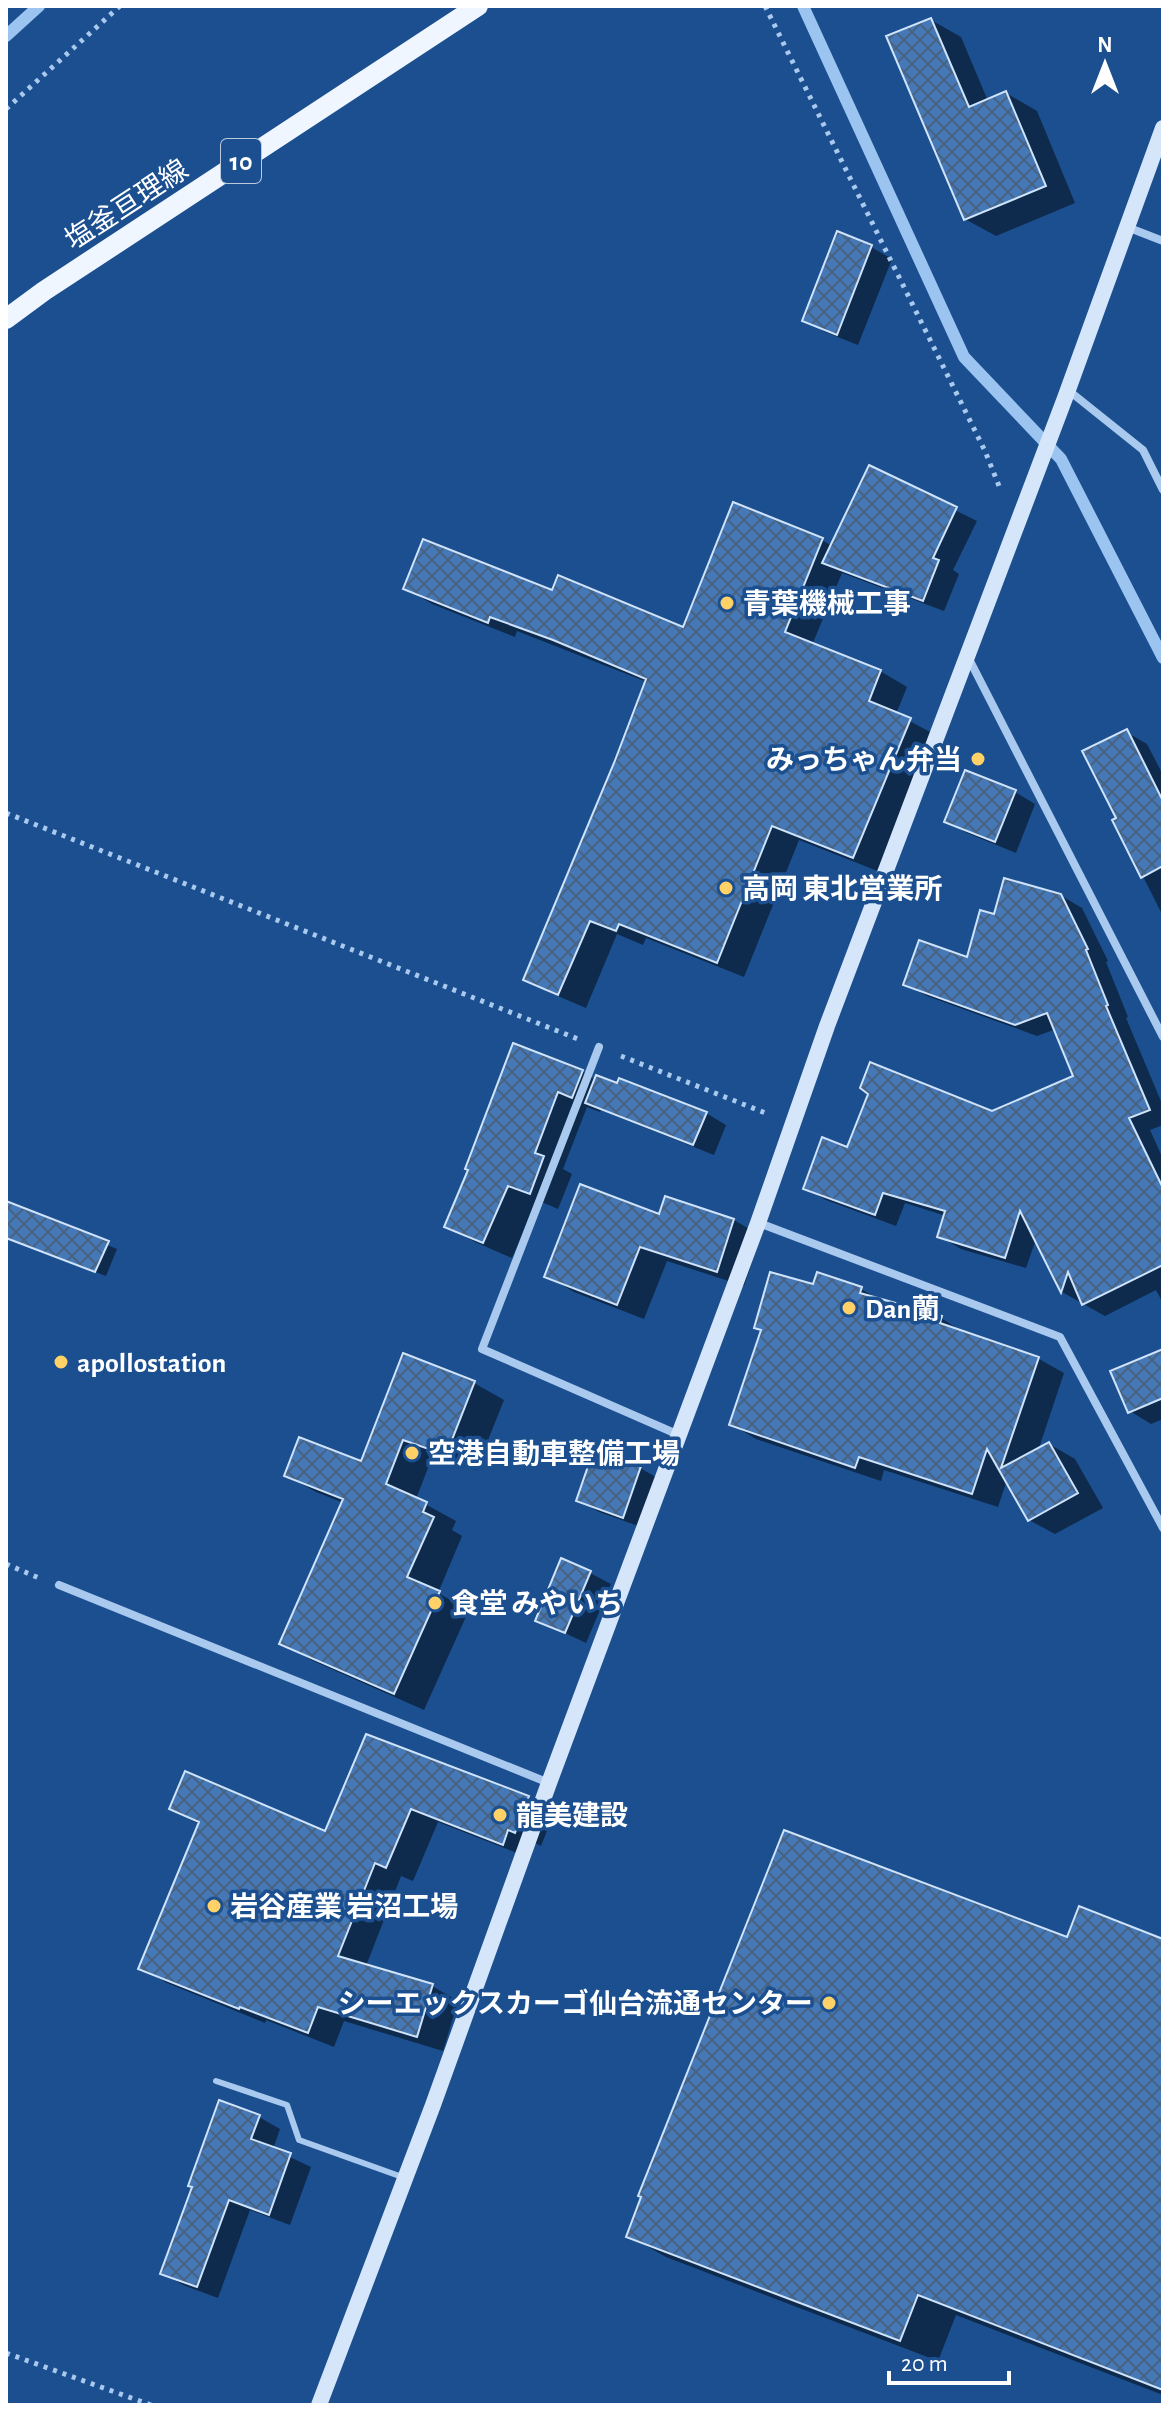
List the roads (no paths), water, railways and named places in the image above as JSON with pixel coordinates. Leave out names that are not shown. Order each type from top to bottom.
[{"type":"main road","name":"塩釜亘理線","points":[[6,319],[478,6]]},
{"type":"street","points":[[319,2405],[758,1223],[827,1026],[1163,128]]},
{"type":"street","points":[[1127,227],[1163,241]]},
{"type":"street","points":[[1066,394],[1143,450],[1163,490]]},
{"type":"street","points":[[966,654],[1163,1037]]},
{"type":"street","points":[[599,1047],[482,1349],[679,1435]]},
{"type":"street","points":[[758,1223],[1060,1337],[1163,1528]]},
{"type":"street","points":[[59,1585],[549,1783]]},
{"type":"lane","points":[[216,2081],[287,2105],[299,2140],[405,2178]]},
{"type":"waterway","points":[[6,36],[39,6]]},
{"type":"waterway","points":[[803,6],[964,357],[1061,459],[1163,658]]},
{"type":"place","name":"青葉機械工事","points":[[727,603]]},
{"type":"place","name":"みっちゃん弁当","points":[[978,759]]},
{"type":"place","name":"高岡 東北営業所","points":[[726,888]]},
{"type":"place","name":"Dan蘭","points":[[849,1308]]},
{"type":"place","name":"apollostation","points":[[61,1362]]},
{"type":"place","name":"空港自動車整備工場","points":[[412,1453]]},
{"type":"place","name":"食堂 みやいち","points":[[435,1603]]},
{"type":"place","name":"龍美建設","points":[[500,1815]]},
{"type":"place","name":"岩谷産業 岩沼工場","points":[[214,1906]]},
{"type":"place","name":"シーエックスカーゴ仙台流通センター","points":[[829,2003]]}]
